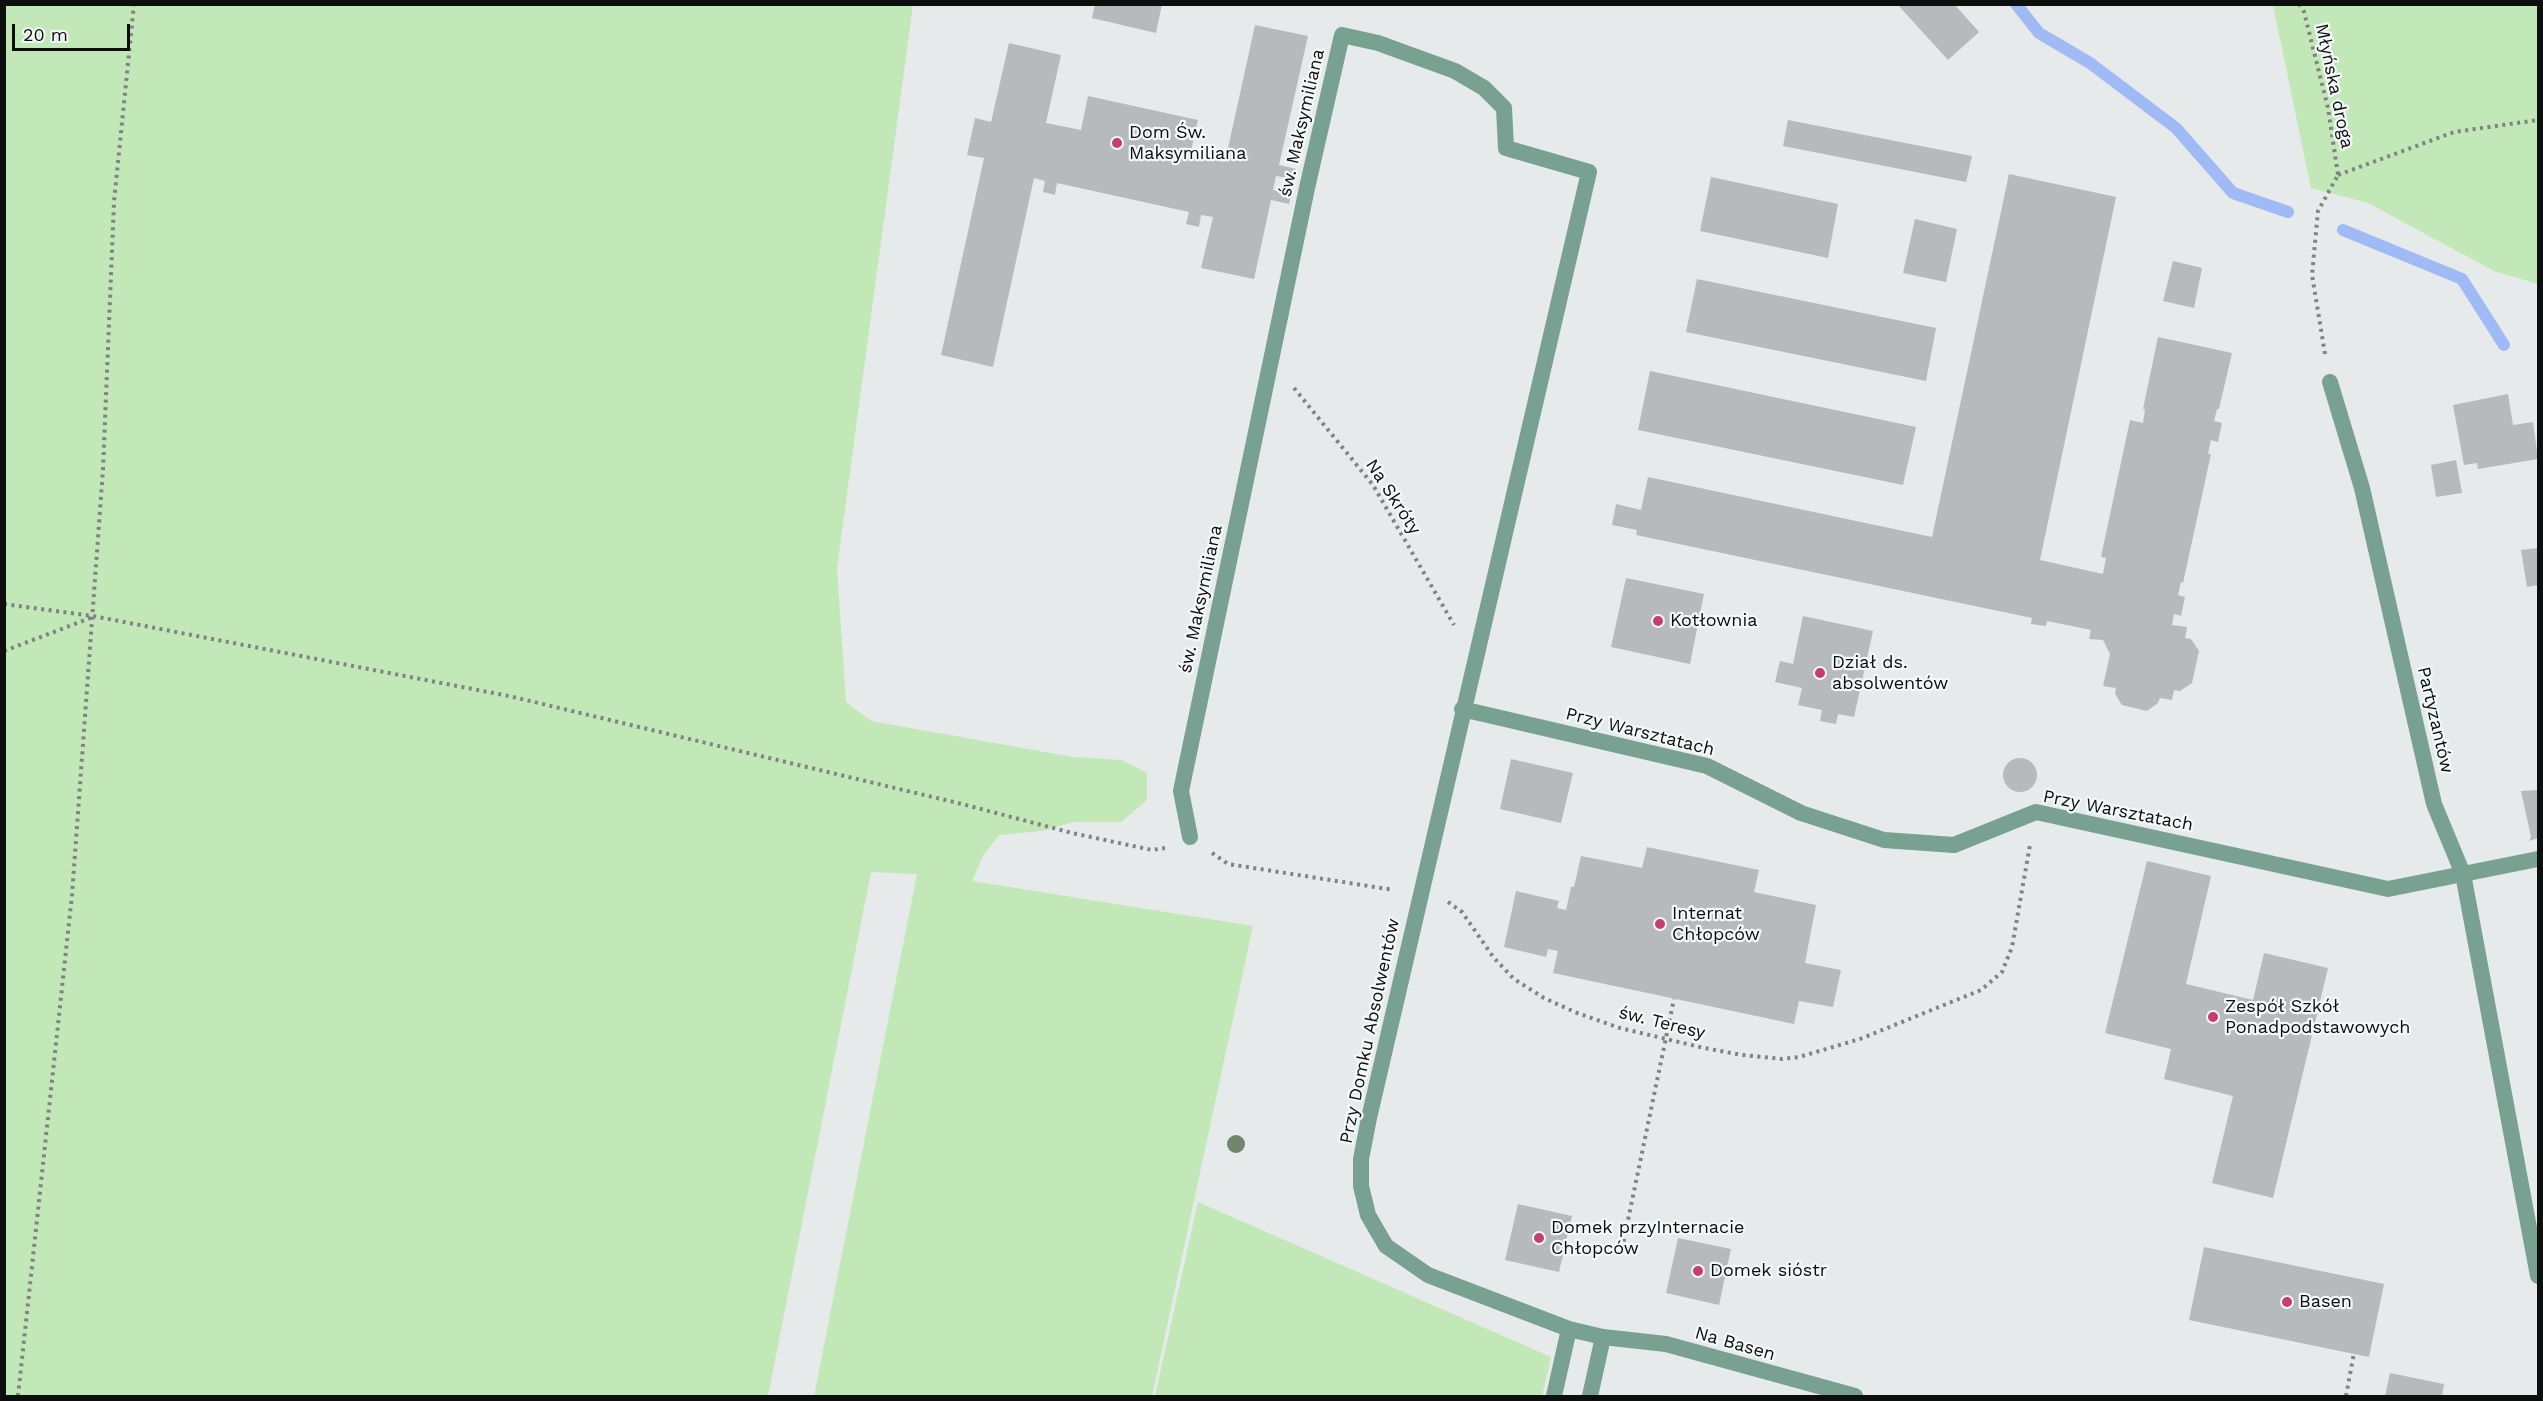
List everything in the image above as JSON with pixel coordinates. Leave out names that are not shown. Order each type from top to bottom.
[{"type":"street","name":"św. Maksymiliana","points":[[1195,841],[1181,791],[1271,359],[1342,35],[1378,43],[1455,71],[1484,88],[1504,108],[1506,148],[1589,172],[1474,661]]},
{"type":"street","name":"Partyzantów","points":[[2330,382],[2362,488],[2434,804],[2463,874],[2538,1276]]},
{"type":"street","name":"Przy Domku Absolwentów","points":[[1474,661],[1361,1159],[1361,1186],[1368,1215],[1386,1246],[1428,1275],[1569,1329],[1603,1337]]},
{"type":"street","name":"Przy Warsztatach","points":[[1462,709],[1707,766],[1801,813],[1884,840],[1954,845],[2036,812],[2388,889],[2538,859]]},
{"type":"street","points":[[1554,1396],[1569,1329]]},
{"type":"street","points":[[1590,1396],[1603,1337]]},
{"type":"street","name":"Na Basen","points":[[1603,1337],[1666,1344],[1855,1396]]},
{"type":"path","points":[[18,1396],[72,895],[103,458],[114,202],[134,4]]},
{"type":"path","name":"Młyńska droga","points":[[2299,4],[2304,12],[2328,108],[2338,175]]},
{"type":"path","points":[[2330,382],[2312,275],[2318,211],[2338,175],[2454,132],[2538,120]]},
{"type":"path","name":"Na Skróty","points":[[1271,359],[1373,485],[1474,661]]},
{"type":"path","points":[[4,604],[93,616],[306,655],[509,696],[962,804],[1072,833],[1152,850],[1195,841]]},
{"type":"path","points":[[4,651],[93,616]]},
{"type":"path","name":"św. Teresy","points":[[1195,841],[1227,864],[1435,897],[1448,902],[1462,912],[1494,958],[1514,979],[1544,998],[1610,1024],[1666,1040],[1742,1055],[1782,1059],[1799,1058],[1860,1039],[1981,990],[2002,972],[2012,947],[2036,812]]},
{"type":"path","points":[[1622,1249],[1674,999]]},
{"type":"path","points":[[2346,1396],[2354,1353]]},
{"type":"green space","points":[[5,4],[913,5],[837,568],[846,702],[871,721],[1073,757],[1121,760],[1147,773],[1147,800],[1121,822],[1074,822],[1042,831],[999,835],[983,856],[972,881],[1253,926],[1152,1396],[814,1396],[917,874],[871,872],[768,1396],[5,1396]]},
{"type":"green space","points":[[2273,5],[2538,5],[2538,284],[2494,271],[2368,203],[2311,188]]},
{"type":"green space","points":[[1198,1202],[1551,1357],[1542,1396],[1155,1396]]},
{"type":"building","points":[[1095,4],[1162,4],[1156,33],[1092,18]]},
{"type":"building","points":[[1897,4],[1954,4],[1979,32],[1948,60]]},
{"type":"building","name":"Dom Św. Maksymiliana","points":[[1255,25],[1308,36],[1279,165],[1296,169],[1294,179],[1276,176],[1273,190],[1291,194],[1289,204],[1271,200],[1254,279],[1201,268],[1213,217],[1201,215],[1199,227],[1186,224],[1189,212],[1057,183],[1055,195],[1043,192],[1045,181],[1034,178],[993,367],[941,355],[984,158],[967,155],[975,118],[991,122],[1009,43],[1061,55],[1046,123],[1081,130],[1088,96],[1198,120],[1190,155],[1225,162]]},
{"type":"building","points":[[1788,120],[1972,156],[1966,182],[1783,146]]},
{"type":"building","points":[[2009,174],[2116,197],[2040,560],[2103,574],[2106,558],[2101,557],[2130,420],[2143,423],[2145,409],[2143,409],[2158,337],[2232,353],[2214,421],[2222,423],[2218,442],[2211,440],[2208,454],[2211,454],[2183,583],[2181,582],[2178,595],[2185,597],[2181,616],[2174,614],[2172,625],[2187,627],[2185,638],[2191,639],[2199,651],[2192,683],[2180,691],[2174,690],[2172,700],[2160,698],[2158,703],[2147,711],[2122,705],[2115,694],[2116,688],[2103,686],[2110,654],[2103,640],[2089,639],[2091,630],[2047,621],[2046,626],[2031,624],[2032,618],[1636,535],[1637,530],[1612,525],[1616,504],[1641,510],[1648,477],[1932,537]]},
{"type":"building","points":[[1711,177],[1838,204],[1828,258],[1700,231]]},
{"type":"building","points":[[1915,219],[1957,229],[1946,282],[1903,273]]},
{"type":"building","points":[[2173,261],[2202,268],[2194,308],[2163,301]]},
{"type":"building","points":[[1697,279],[1936,328],[1926,381],[1686,332]]},
{"type":"building","points":[[1650,371],[1916,427],[1903,485],[1638,430]]},
{"type":"building","points":[[2508,394],[2513,425],[2533,422],[2538,459],[2478,469],[2477,463],[2464,465],[2453,405]]},
{"type":"building","points":[[2456,460],[2462,493],[2436,497],[2431,465]]},
{"type":"building","points":[[2538,548],[2538,585],[2527,587],[2521,550]]},
{"type":"building","name":"Kotłownia","points":[[1626,578],[1704,594],[1690,664],[1611,647]]},
{"type":"building","name":"Dział ds. absolwentów","points":[[1803,616],[1873,631],[1854,717],[1838,714],[1836,724],[1820,721],[1822,710],[1798,705],[1802,688],[1775,682],[1780,661],[1793,664]]},
{"type":"building","points":[[2020,758],[2032,763],[2037,775],[2032,787],[2020,792],[2008,787],[2003,775],[2008,763]]},
{"type":"building","points":[[1511,759],[1573,773],[1561,823],[1500,809]]},
{"type":"building","points":[[2538,790],[2538,838],[2529,841],[2531,837],[2521,791]]},
{"type":"building","name":"Internat Chłopców","points":[[1647,847],[1759,870],[1754,892],[1816,905],[1805,963],[1841,970],[1833,1007],[1799,1001],[1794,1024],[1553,973],[1558,951],[1548,949],[1546,957],[1504,947],[1516,891],[1559,901],[1557,908],[1566,910],[1581,856],[1642,868]]},
{"type":"building","name":"Zespół Szkół Ponadpodstawowych","points":[[2147,861],[2211,876],[2186,984],[2253,1000],[2264,953],[2328,968],[2273,1198],[2212,1183],[2233,1096],[2164,1079],[2171,1049],[2105,1033]]},
{"type":"building","name":"Domek przyInternacie Chłopców","points":[[1518,1204],[1572,1216],[1559,1272],[1505,1260]]},
{"type":"building","name":"Domek sióstr","points":[[1678,1238],[1731,1249],[1719,1305],[1666,1293]]},
{"type":"building","name":"Basen","points":[[2204,1247],[2384,1284],[2369,1357],[2189,1320]]},
{"type":"building","points":[[2390,1373],[2444,1384],[2442,1396],[2385,1396]]},
{"type":"waterway","points":[[2016,4],[2039,33],[2090,63],[2176,128],[2233,193],[2288,212]]},
{"type":"waterway","points":[[2343,230],[2462,279],[2504,345]]},
{"type":"place","name":"Dom Św. Maksymiliana","points":[[1117,143]]},
{"type":"place","name":"Kotłownia","points":[[1658,621]]},
{"type":"place","name":"Dział ds. absolwentów","points":[[1820,673]]},
{"type":"place","name":"Internat Chłopców","points":[[1660,924]]},
{"type":"place","name":"Zespół Szkół Ponadpodstawowych","points":[[2213,1017]]},
{"type":"place","name":"Domek przyInternacie Chłopców","points":[[1539,1238]]},
{"type":"place","name":"Domek sióstr","points":[[1698,1271]]},
{"type":"place","name":"Basen","points":[[2287,1302]]}]
